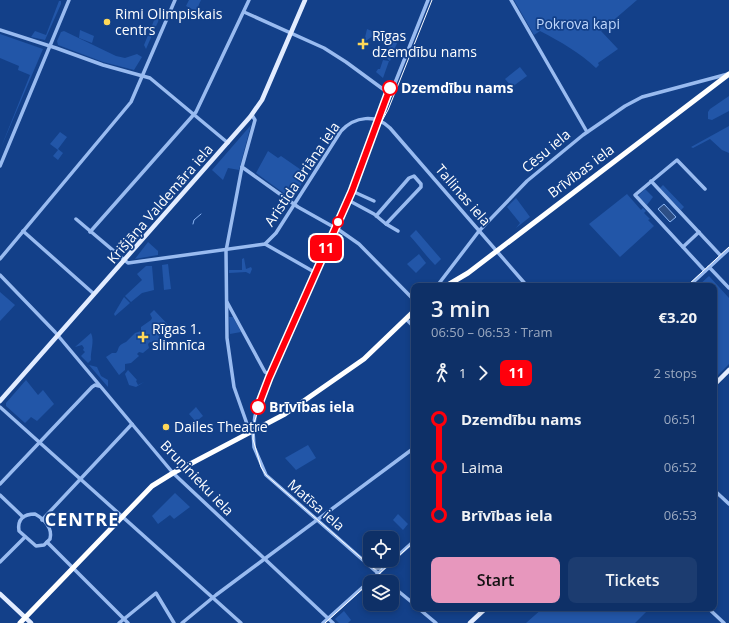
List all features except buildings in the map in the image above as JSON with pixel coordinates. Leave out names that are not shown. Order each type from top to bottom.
[{"type":"highway","name":"Brīvības iela","points":[[451,283],[497,252],[729,74]]},
{"type":"highway","points":[[20,623],[147,490],[173,473],[285,414],[363,360],[411,314]]},
{"type":"main road","name":"Krišjāņa Valdemāra iela","points":[[0,401],[252,115],[262,100],[305,0]]},
{"type":"main road","points":[[717,382],[728,373]]},
{"type":"main road","points":[[0,594],[31,623]]},
{"type":"main road","points":[[470,623],[483,611]]},
{"type":"street","points":[[0,166],[69,0]]},
{"type":"street","points":[[0,259],[129,104],[143,76],[175,0]]},
{"type":"street","points":[[90,232],[194,114],[249,0]]},
{"type":"street","name":"Matīsa iela","points":[[378,573],[264,474],[254,447],[253,431],[255,416],[270,375],[352,191],[428,0]]},
{"type":"street","points":[[511,0],[587,132]]},
{"type":"street","points":[[244,12],[337,55],[391,95]]},
{"type":"street","points":[[0,30],[50,46],[92,62],[143,76],[155,81],[228,143]]},
{"type":"street","name":"Cēsu iela","points":[[439,283],[479,230],[528,181],[587,132],[625,106],[642,97],[729,74]]},
{"type":"street","points":[[703,80],[713,85]]},
{"type":"street","points":[[245,435],[247,422],[232,378],[227,338],[226,251],[242,167],[255,120],[252,115]]},
{"type":"street","name":"Aristida Briāna iela","points":[[124,261],[133,263],[226,251],[265,244],[276,233],[344,128],[365,118],[381,120]]},
{"type":"street","name":"Tallinas iela","points":[[381,120],[390,128],[524,283]]},
{"type":"street","points":[[705,189],[678,160],[635,195],[705,271]]},
{"type":"street","points":[[242,167],[294,204],[335,228],[358,244],[411,297]]},
{"type":"street","points":[[376,216],[409,178],[414,176],[421,184],[421,187],[386,224]]},
{"type":"street","points":[[651,181],[721,256]]},
{"type":"street","points":[[352,191],[374,201]]},
{"type":"street","points":[[348,200],[398,231]]},
{"type":"street","points":[[76,219],[124,261]]},
{"type":"street","points":[[23,231],[94,294]]},
{"type":"street","points":[[683,247],[699,232]]},
{"type":"street","points":[[265,244],[316,273]]},
{"type":"street","points":[[692,283],[729,249]]},
{"type":"street","points":[[709,267],[729,288]]},
{"type":"street","name":"Bruņinieku iela","points":[[0,275],[58,336],[173,473],[333,623]]},
{"type":"street","points":[[226,302],[265,372],[270,375]]},
{"type":"street","points":[[406,319],[411,324]]},
{"type":"street","points":[[0,484],[94,385],[99,386]]},
{"type":"street","points":[[0,407],[241,623]]},
{"type":"street","points":[[42,520],[132,424]]},
{"type":"street","points":[[182,623],[212,598],[411,450]]},
{"type":"street","points":[[717,493],[729,504]]},
{"type":"street","points":[[0,496],[23,517]]},
{"type":"street","points":[[35,514],[51,531],[51,536],[44,545],[36,546],[20,531],[19,527],[23,517],[35,514]]},
{"type":"street","points":[[0,562],[25,537]]},
{"type":"street","points":[[47,542],[128,623]]},
{"type":"street","points":[[323,623],[411,543]]},
{"type":"street","points":[[399,592],[411,602]]},
{"type":"street","points":[[119,623],[156,593],[174,623]]},
{"type":"street","points":[[422,611],[436,623]]},
{"type":"street","points":[[711,611],[724,623]]},
{"type":"green space","points":[[189,0],[201,0],[196,11],[186,6]]},
{"type":"green space","name":"Pokrova kapi","points":[[514,0],[637,0],[601,31],[618,49],[598,63],[599,65],[596,68],[576,52],[548,35],[540,31],[534,35]]},
{"type":"green space","points":[[59,1],[61,1],[61,4],[45,40],[31,37],[35,31],[46,35]]},
{"type":"green space","points":[[157,13],[161,15],[146,49],[144,45]]},
{"type":"green space","points":[[367,29],[381,35],[379,38],[373,36],[364,42]]},
{"type":"green space","points":[[80,30],[94,36],[92,43],[79,38]]},
{"type":"green space","points":[[64,31],[116,56],[125,58],[137,54],[142,57],[134,70],[103,62],[58,45],[57,41],[61,32]]},
{"type":"green space","points":[[0,34],[43,49],[0,150],[30,75],[18,70],[19,66],[0,58]]},
{"type":"green space","points":[[391,40],[397,43],[390,61],[385,57]]},
{"type":"green space","points":[[383,60],[389,61],[383,78],[376,72],[380,69]]},
{"type":"green space","points":[[520,67],[527,76],[512,87],[505,79]]},
{"type":"green space","points":[[729,96],[729,111],[712,120],[708,119],[708,112],[710,109]]},
{"type":"green space","points":[[251,125],[239,170],[228,168],[223,180],[212,170]]},
{"type":"green space","points":[[729,126],[729,153],[722,150],[710,139],[693,148],[691,147]]},
{"type":"green space","points":[[60,132],[67,137],[58,149],[63,153],[58,160],[53,156],[58,150],[50,144]]},
{"type":"green space","points":[[268,151],[278,158],[281,156],[307,174],[293,200],[256,173]]},
{"type":"green space","points":[[663,185],[684,207],[681,210],[660,188]]},
{"type":"green space","points":[[645,189],[653,197],[647,205],[638,196]]},
{"type":"green space","points":[[627,194],[641,210],[643,208],[646,211],[644,213],[654,226],[620,257],[589,224]]},
{"type":"green space","points":[[516,198],[530,217],[516,228],[520,223],[507,207]]},
{"type":"green space","points":[[416,230],[441,259],[435,265],[410,236]]},
{"type":"green space","points":[[148,242],[158,251],[158,255],[135,259]]},
{"type":"green space","points":[[419,254],[426,263],[416,273],[407,264]]},
{"type":"green space","points":[[244,258],[246,269],[251,267],[252,269],[250,274],[246,272],[229,273],[229,270],[242,270],[242,259]]},
{"type":"green space","points":[[168,264],[171,289],[164,290],[162,265]]},
{"type":"green space","points":[[146,266],[152,266],[154,290],[142,293],[131,302],[125,296],[142,280],[137,274]]},
{"type":"green space","points":[[709,276],[715,283],[701,283]]},
{"type":"green space","points":[[717,285],[729,298],[729,364],[717,376]]},
{"type":"green space","points":[[0,292],[15,305],[0,321]]},
{"type":"green space","points":[[124,297],[130,303],[115,316],[114,314]]},
{"type":"green space","points":[[154,310],[172,329],[166,334],[162,333],[159,336],[160,339],[154,344],[150,342],[148,344],[149,348],[143,353],[139,352],[137,354],[139,356],[131,363],[125,364],[125,370],[119,375],[106,357],[112,353],[116,353],[119,346],[126,342],[135,333],[141,331],[141,327],[151,320],[152,318],[150,314]]},
{"type":"green space","points":[[229,317],[233,317],[241,332],[230,334]]},
{"type":"green space","points":[[91,333],[93,339],[91,360],[88,363],[81,356],[85,352],[82,345],[75,347]]},
{"type":"green space","points":[[89,365],[97,367],[101,376],[108,380],[108,387]]},
{"type":"green space","points":[[128,370],[137,380],[138,385],[144,382],[136,387],[129,385],[125,374]]},
{"type":"green space","points":[[26,380],[38,395],[43,390],[54,404],[37,421],[31,417],[25,423],[6,406],[6,403]]},
{"type":"green space","points":[[196,407],[203,416],[198,420],[200,423],[195,427],[191,422],[196,422],[189,414]]},
{"type":"green space","points":[[308,445],[316,458],[296,470],[285,458]]},
{"type":"green space","points":[[175,493],[190,507],[174,519],[170,515],[158,524],[152,516]]},
{"type":"green space","points":[[398,514],[408,524],[403,530],[393,520]]},
{"type":"green space","points":[[344,611],[351,620],[348,623],[339,623],[335,619]]},
{"type":"green space","points":[[540,611],[647,611],[635,623],[526,623]]},
{"type":"shaded area","points":[[664,204],[676,217],[670,222],[658,209]]},
{"type":"waterway","points":[[193,224],[194,220],[201,214]]},
{"type":"tram line","points":[[382,569],[374,569],[266,475],[261,467],[253,439],[254,423],[265,389],[353,191],[378,128],[388,110],[432,0]]},
{"type":"tram line","name":"11","points":[[258,407],[315,272],[352,191],[380,120],[390,88]]},
{"type":"tram line","points":[[690,283],[729,247]]},
{"type":"tram line","points":[[325,623],[411,545]]},
{"type":"place","name":"Rimi Olimpiskais centrs","points":[[107,22]]},
{"type":"place","name":"Rīgas dzemdību nams","points":[[363,44]]},
{"type":"place","name":"Dzemdību nams","points":[[390,88]]},
{"type":"place","name":"Rīgas 1. slimnīca","points":[[143,337]]},
{"type":"place","name":"Brīvības iela","points":[[258,407]]},
{"type":"place","name":"Dailes Theatre","points":[[166,427]]},
{"type":"district","name":"CENTRE","points":[[82,520]]}]
